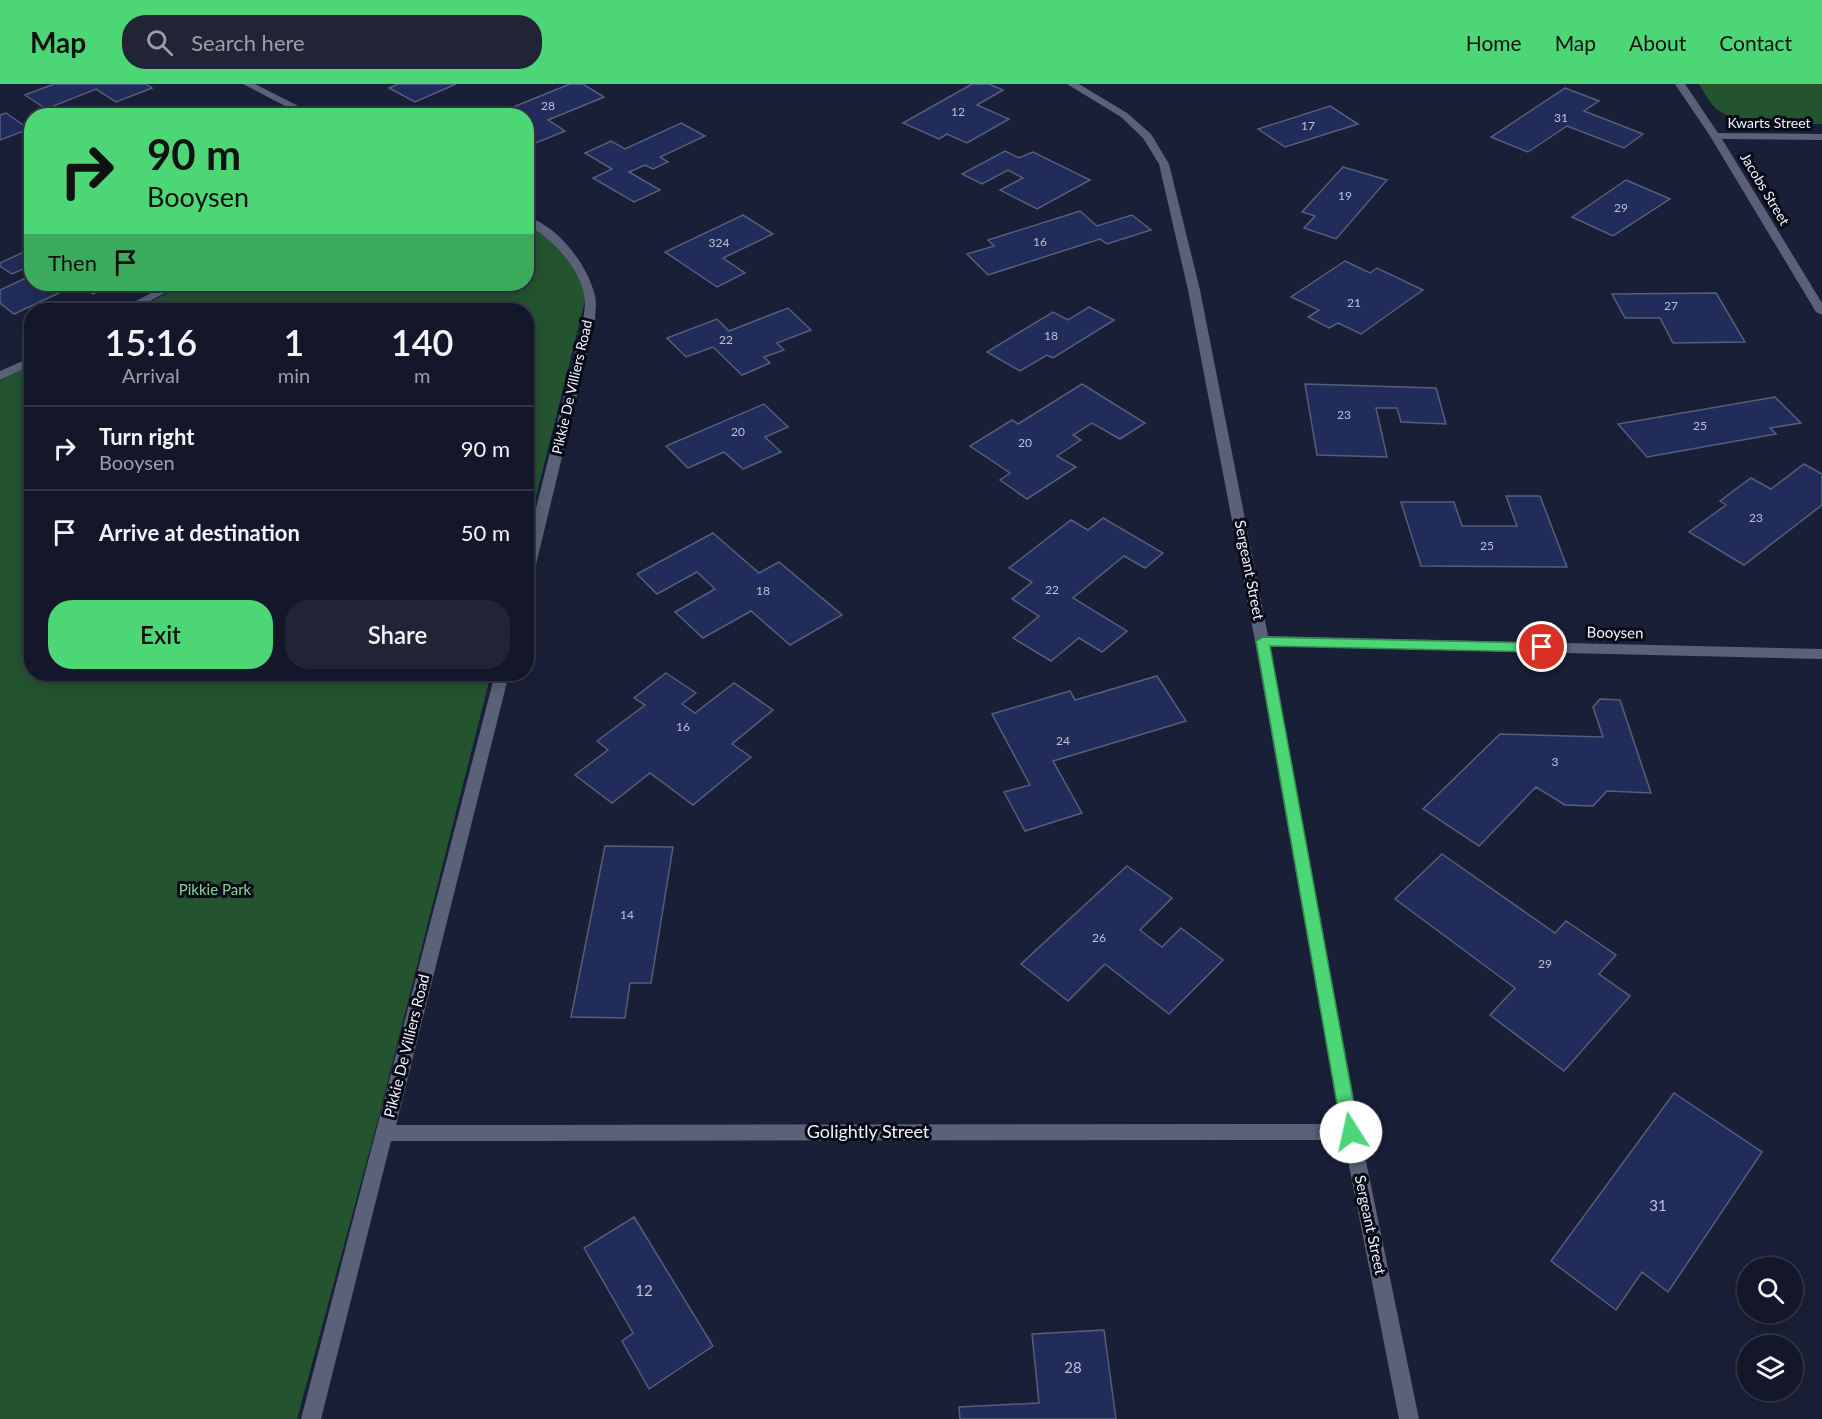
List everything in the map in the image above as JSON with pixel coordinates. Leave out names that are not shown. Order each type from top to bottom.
[{"type":"street","points":[[248,84],[297,108]]},
{"type":"street","name":"Sergeant Street","points":[[1072,84],[1124,115],[1147,136],[1164,164],[1194,290],[1263,641],[1351,1132],[1409,1419]]},
{"type":"street","name":"Jacobs Street","points":[[1680,84],[1715,136],[1822,312]]},
{"type":"street","name":"Kwarts Street","points":[[1715,136],[1822,137]]},
{"type":"street","name":"Pikkie De Villiers Road","points":[[534,225],[560,245],[576,266],[591,297],[586,331],[534,544]]},
{"type":"street","points":[[139,303],[162,291]]},
{"type":"street","points":[[0,376],[24,364]]},
{"type":"street","name":"Booysen","points":[[1263,641],[1822,654]]},
{"type":"street","name":"Pikkie De Villiers Road","points":[[311,1419],[500,681]]},
{"type":"street","name":"Golightly Street","points":[[385,1133],[1351,1132]]},
{"type":"green space","points":[[1699,84],[1822,84],[1822,124],[1769,124],[1743,121],[1713,106]]},
{"type":"green space","points":[[534,218],[569,248],[589,285],[534,505],[534,303],[148,303],[172,291],[534,291]]},
{"type":"green space","name":"Pikkie Park","points":[[24,368],[24,681],[489,681],[379,1116],[297,1419],[0,1419],[0,381]]},
{"type":"building","points":[[54,84],[146,84],[152,88],[116,102],[96,89],[48,108],[44,108],[25,95]]},
{"type":"building","points":[[398,84],[456,84],[415,102],[389,88]]},
{"type":"building","points":[[570,84],[583,84],[604,97],[548,120],[565,131],[534,144],[534,108],[511,108]]},
{"type":"building","points":[[972,84],[989,84],[1003,90],[977,105],[1009,119],[967,143],[947,134],[939,139],[903,123]]},
{"type":"building","points":[[1565,88],[1599,101],[1584,111],[1643,134],[1624,148],[1567,126],[1528,152],[1491,137]]},
{"type":"building","points":[[1330,106],[1358,124],[1285,147],[1258,129]]},
{"type":"building","points":[[6,113],[24,126],[24,131],[0,140],[0,115]]},
{"type":"building","points":[[681,123],[705,136],[660,157],[668,162],[653,169],[645,165],[629,172],[660,190],[634,202],[593,178],[612,169],[585,153],[611,141],[625,149]]},
{"type":"building","points":[[1005,151],[1019,158],[1033,152],[1090,180],[1037,209],[1000,190],[1023,178],[1008,170],[982,184],[962,174]]},
{"type":"building","points":[[1343,167],[1387,180],[1336,239],[1304,228],[1315,216],[1302,212]]},
{"type":"building","points":[[1626,180],[1670,199],[1613,236],[1572,217]]},
{"type":"building","points":[[1080,211],[1097,226],[1132,215],[1151,230],[1107,244],[1100,239],[988,275],[967,254],[994,246],[988,240]]},
{"type":"building","points":[[743,215],[773,234],[723,258],[745,273],[717,287],[665,252]]},
{"type":"building","points":[[24,252],[24,269],[12,274],[0,266],[0,263]]},
{"type":"building","points":[[1345,261],[1370,273],[1377,268],[1423,290],[1361,334],[1338,323],[1329,328],[1308,317],[1319,310],[1291,297]]},
{"type":"building","points":[[24,279],[24,291],[63,291],[37,303],[24,303],[24,309],[14,314],[0,303],[0,290]]},
{"type":"building","points":[[1716,293],[1745,342],[1673,343],[1660,318],[1625,318],[1612,294]]},
{"type":"building","points":[[1089,307],[1114,320],[1053,358],[1047,355],[1020,371],[987,352],[1053,312],[1068,320]]},
{"type":"building","points":[[788,308],[811,330],[777,343],[784,350],[764,357],[770,363],[742,375],[713,347],[686,357],[667,338],[717,319],[729,331]]},
{"type":"building","points":[[1082,384],[1145,423],[1120,439],[1092,423],[1073,435],[1081,440],[1057,456],[1076,467],[1027,499],[1000,480],[1010,473],[970,446],[1012,420],[1018,424]]},
{"type":"building","points":[[1305,384],[1436,388],[1446,424],[1401,422],[1397,408],[1376,408],[1387,457],[1317,455]]},
{"type":"building","points":[[1775,397],[1801,423],[1770,428],[1776,434],[1647,457],[1618,424]]},
{"type":"building","points":[[764,404],[788,427],[765,437],[781,452],[743,469],[724,452],[688,468],[666,446]]},
{"type":"building","points":[[1804,464],[1822,474],[1822,505],[1744,565],[1689,532],[1726,505],[1720,501],[1751,478],[1771,489]]},
{"type":"building","points":[[1506,496],[1540,496],[1567,567],[1421,566],[1401,502],[1454,502],[1462,526],[1517,526]]},
{"type":"building","points":[[1103,518],[1163,553],[1145,568],[1124,556],[1073,598],[1127,631],[1102,652],[1079,638],[1051,661],[1013,638],[1039,616],[1012,599],[1032,582],[1009,568],[1071,520],[1088,530]]},
{"type":"building","points":[[713,533],[759,573],[779,562],[842,615],[790,645],[751,611],[703,638],[675,612],[715,589],[697,572],[657,594],[637,574]]},
{"type":"building","points":[[666,673],[696,693],[682,704],[695,713],[734,683],[773,710],[732,744],[751,757],[693,805],[650,773],[612,803],[575,775],[608,750],[597,741],[645,705],[634,698]]},
{"type":"building","points":[[1157,676],[1186,721],[1053,761],[1082,813],[1025,831],[1004,792],[1030,785],[992,714],[1070,691],[1075,700]]},
{"type":"building","points":[[1600,699],[1620,700],[1651,793],[1607,791],[1593,806],[1565,805],[1536,787],[1479,846],[1423,809],[1500,734],[1603,737],[1593,707]]},
{"type":"building","points":[[605,846],[673,847],[651,983],[630,983],[625,1018],[571,1017]]},
{"type":"building","points":[[1442,854],[1555,933],[1566,921],[1616,955],[1599,974],[1630,996],[1564,1071],[1490,1015],[1515,988],[1395,899]]},
{"type":"building","points":[[1127,866],[1172,898],[1140,930],[1162,947],[1181,928],[1223,960],[1169,1014],[1105,964],[1068,1001],[1021,964]]},
{"type":"building","points":[[1674,1093],[1762,1152],[1668,1292],[1642,1272],[1616,1310],[1551,1261]]},
{"type":"building","points":[[634,1217],[713,1346],[649,1389],[622,1341],[633,1333],[584,1248]]},
{"type":"building","points":[[1104,1330],[1116,1419],[960,1419],[959,1407],[1039,1403],[1032,1334]]},
{"type":"route","points":[[1351,1132],[1263,641],[1542,647]]}]
